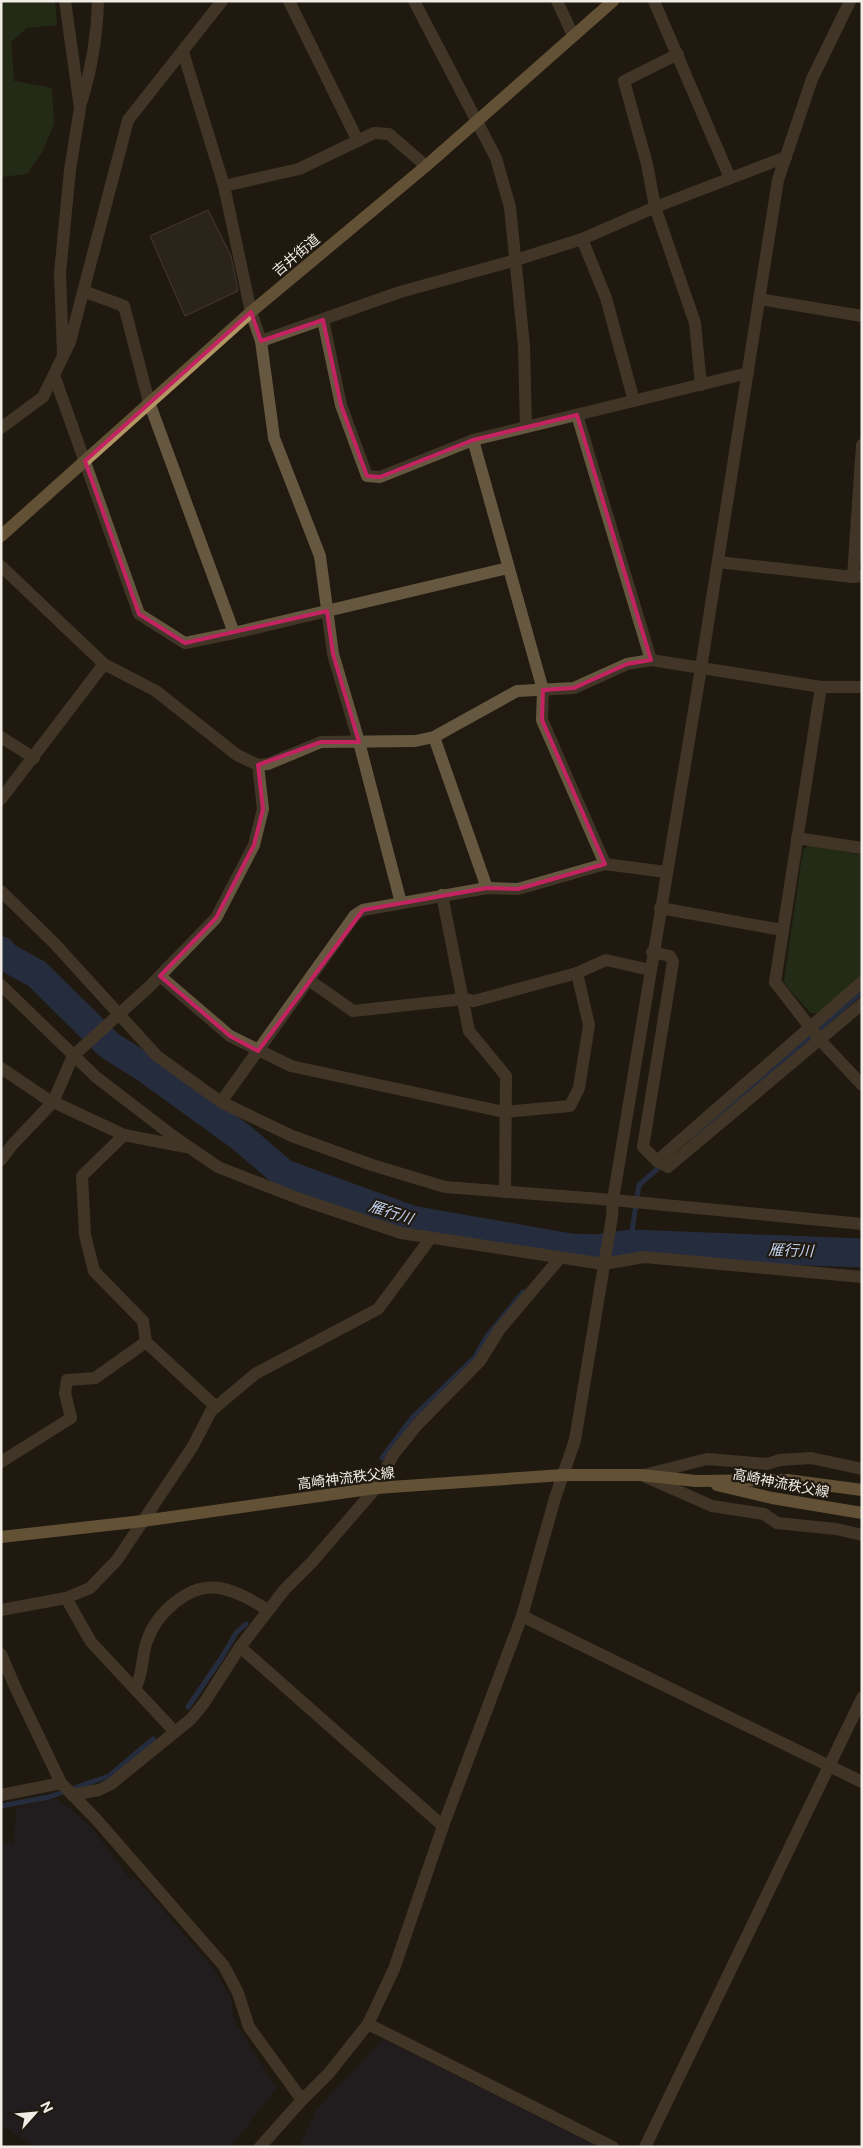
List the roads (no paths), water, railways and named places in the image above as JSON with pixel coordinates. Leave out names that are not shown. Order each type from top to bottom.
[{"type":"main road","name":"吉井街道","points":[[1,536],[251,312],[426,166],[612,1]]},
{"type":"main road","name":"高崎神流秩父線","points":[[1,1537],[143,1521],[376,1488],[563,1475],[641,1475],[696,1480],[787,1480],[862,1490]]},
{"type":"main road","name":"高崎神流秩父線","points":[[696,1480],[772,1498],[862,1513]]},
{"type":"street","points":[[65,1],[80,108]]},
{"type":"street","points":[[63,356],[60,273],[70,170],[80,108],[92,68],[98,27],[98,1]]},
{"type":"street","points":[[1,428],[43,397],[70,342],[128,120],[222,1]]},
{"type":"street","points":[[289,1],[358,141]]},
{"type":"street","points":[[414,1],[496,158],[510,207],[524,346],[526,427]]},
{"type":"street","points":[[557,1],[573,35]]},
{"type":"street","points":[[654,1],[730,178]]},
{"type":"street","points":[[260,2147],[329,2073],[368,2024],[394,1969],[443,1826],[522,1616],[576,1436],[612,1217],[613,1200],[652,952],[701,668],[778,180],[812,79],[850,1]]},
{"type":"street","points":[[183,52],[224,186],[251,312],[261,341],[274,438],[320,556],[333,654],[359,742],[402,904]]},
{"type":"street","points":[[678,54],[624,81],[647,164],[655,207],[695,323],[701,385]]},
{"type":"street","points":[[224,186],[299,169],[374,133],[389,134],[426,166]]},
{"type":"street","points":[[261,341],[400,292],[516,260],[582,239],[655,207],[786,157]]},
{"type":"street","points":[[582,239],[606,298],[634,401]]},
{"type":"street","points":[[83,291],[124,306],[149,402],[234,633]]},
{"type":"street","points":[[759,299],[862,316]]},
{"type":"street","points":[[323,320],[341,405],[367,476],[380,478],[473,440],[748,373]]},
{"type":"street","points":[[54,375],[139,614],[185,643],[508,568]]},
{"type":"street","points":[[577,415],[651,660]]},
{"type":"street","points":[[473,440],[543,690],[542,720],[605,864]]},
{"type":"street","points":[[718,562],[857,576],[862,445]]},
{"type":"street","points":[[1,566],[104,664],[156,691],[237,755],[258,765],[268,764],[321,742],[415,741],[434,737],[518,691],[574,688],[628,664],[651,660],[821,687],[862,687]]},
{"type":"street","points":[[1,800],[104,664]]},
{"type":"street","points":[[821,687],[775,982],[820,1040],[862,1086]]},
{"type":"street","points":[[1,737],[34,758]]},
{"type":"street","points":[[434,737],[487,888]]},
{"type":"street","points":[[1,1160],[13,1144],[53,1102],[73,1056],[160,976],[216,918],[254,845],[263,809],[258,765]]},
{"type":"street","points":[[797,838],[862,848]]},
{"type":"street","points":[[221,1102],[355,915],[363,910],[487,888],[518,889],[605,864],[666,872]]},
{"type":"street","points":[[1,890],[55,944],[157,1056],[221,1102],[292,1136],[372,1165],[445,1187],[613,1200],[862,1224]]},
{"type":"street","points":[[442,895],[469,1031],[506,1076],[504,1112],[505,1192]]},
{"type":"street","points":[[660,908],[782,930]]},
{"type":"street","points":[[652,952],[670,956],[673,962],[643,1147],[657,1161],[668,1167],[862,1004]]},
{"type":"street","points":[[309,980],[352,1011],[463,999],[474,1001],[577,973],[606,960],[650,970]]},
{"type":"street","points":[[160,976],[230,1036],[291,1066],[504,1112],[570,1106],[579,1088],[589,1025],[577,973]]},
{"type":"street","points":[[657,1161],[862,982]]},
{"type":"street","points":[[1,985],[96,1077],[191,1148],[218,1167],[300,1199],[401,1233],[560,1258],[604,1264],[644,1257],[862,1277]]},
{"type":"street","points":[[1,1068],[53,1102],[124,1135],[191,1148]]},
{"type":"street","points":[[124,1135],[82,1176],[85,1235],[94,1271],[143,1321],[146,1342],[216,1407]]},
{"type":"street","points":[[1,1610],[66,1598],[90,1588],[117,1560],[193,1446],[210,1411],[255,1374],[378,1309],[430,1239]]},
{"type":"street","points":[[72,1795],[98,1790],[111,1784],[191,1719],[204,1703],[240,1647],[268,1610],[376,1488],[393,1455],[417,1425],[480,1361],[499,1330],[560,1258]]},
{"type":"street","points":[[1,1462],[71,1418],[65,1393],[67,1380],[95,1378],[146,1342]]},
{"type":"street","points":[[641,1475],[708,1459],[767,1464],[780,1460],[811,1458],[862,1469]]},
{"type":"street","points":[[641,1475],[712,1506],[764,1514],[777,1524],[836,1529],[862,1535]]},
{"type":"street","points":[[135,1689],[141,1678],[146,1642],[159,1618],[173,1603],[192,1591],[218,1588],[241,1595],[268,1610]]},
{"type":"street","points":[[66,1598],[91,1642],[175,1732]]},
{"type":"street","points":[[522,1616],[862,1782]]},
{"type":"street","points":[[240,1647],[443,1826]]},
{"type":"street","points":[[1,1654],[62,1783],[96,1819],[154,1888],[224,1966],[238,1993],[249,2027],[302,2100]]},
{"type":"street","points":[[645,2147],[862,1698]]},
{"type":"street","points":[[1,1795],[62,1783]]},
{"type":"street","points":[[368,2024],[613,2147]]},
{"type":"waterway","name":"雁行川","points":[[1,951],[6,957],[37,974],[110,1046],[144,1067],[241,1137],[284,1174],[411,1220],[570,1248],[596,1249],[630,1244],[862,1253]]},
{"type":"waterway","points":[[692,1139],[862,992]]},
{"type":"waterway","points":[[630,1244],[639,1185],[663,1164]]},
{"type":"waterway","points":[[555,1256],[563,1246]]},
{"type":"waterway","points":[[382,1458],[412,1418],[475,1357],[487,1336],[523,1292]]},
{"type":"waterway","points":[[188,1707],[236,1633],[246,1624]]},
{"type":"waterway","points":[[1,1806],[49,1797],[109,1776],[153,1739]]}]
